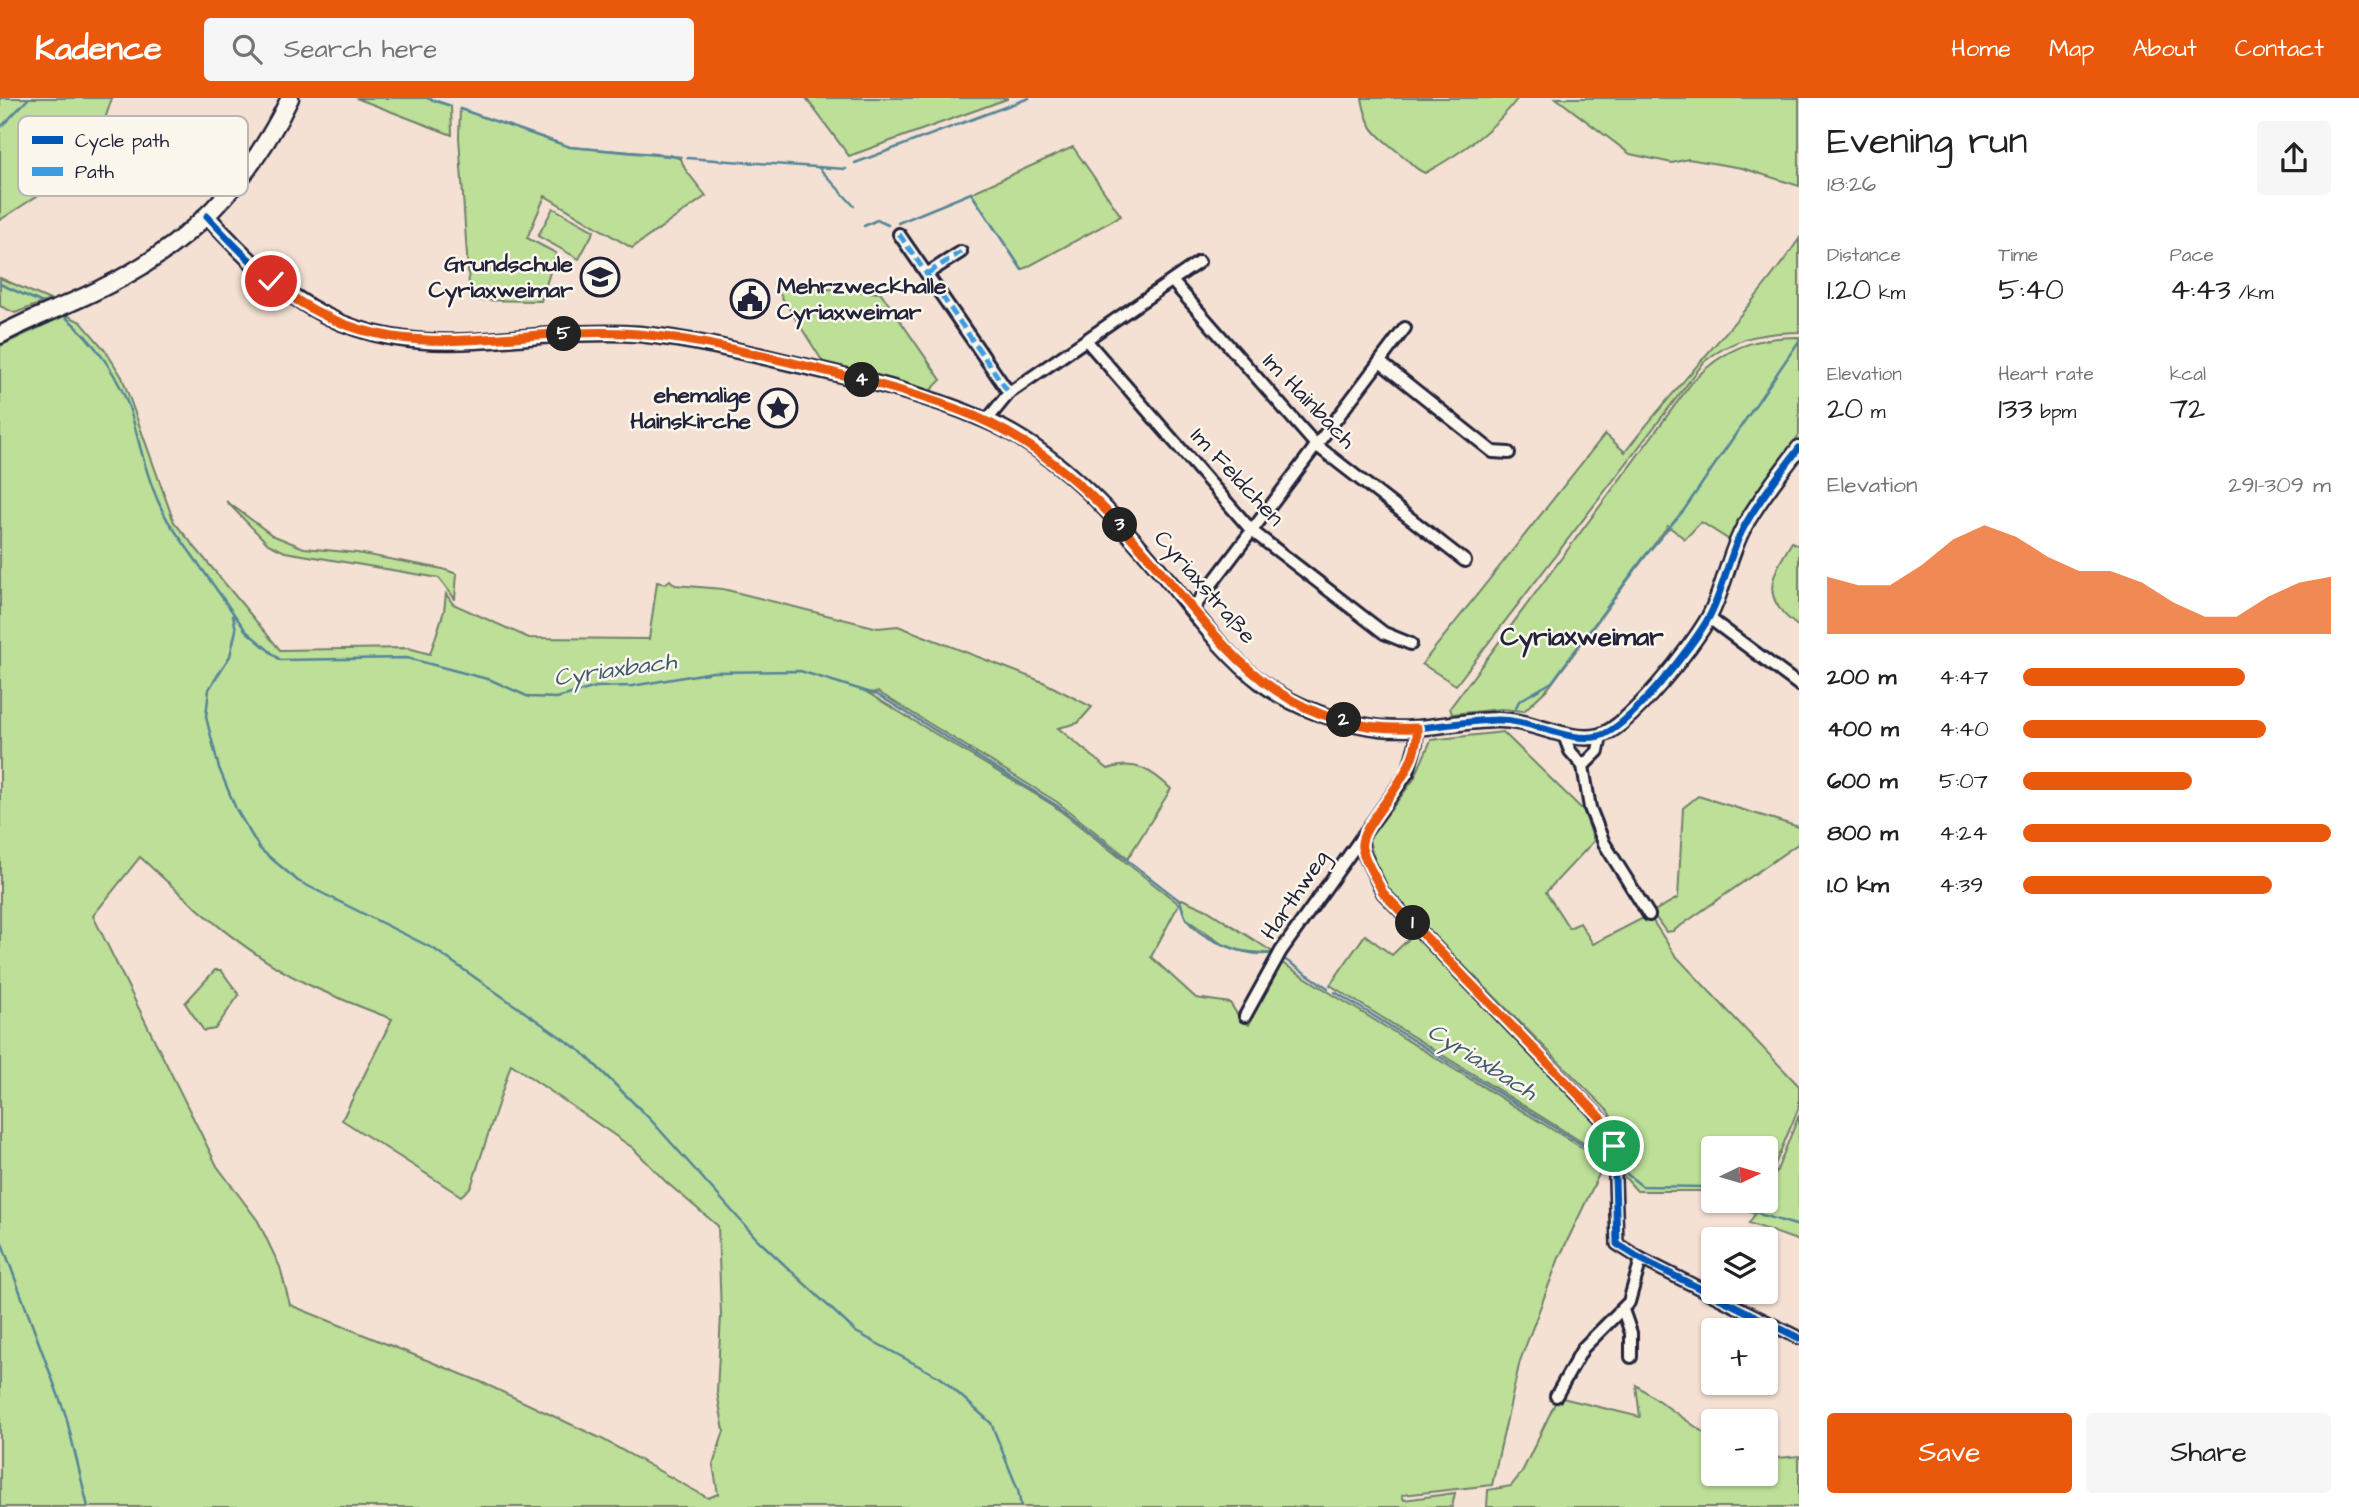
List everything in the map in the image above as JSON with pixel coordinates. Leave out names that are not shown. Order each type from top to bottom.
[{"type":"main road","points":[[248,170],[290,98]]},
{"type":"main road","points":[[0,335],[156,258],[207,216],[225,196]]},
{"type":"street","name":"Cyriaxstraße","points":[[207,216],[271,281],[323,316],[382,336],[431,342],[471,342],[575,333],[639,334],[680,340],[865,381],[987,420],[1030,445],[1082,487],[1139,546],[1192,610],[1255,677],[1295,704],[1363,725],[1382,728],[1417,728],[1516,719],[1585,738],[1601,736]]},
{"type":"street","points":[[899,234],[1009,393]]},
{"type":"street","points":[[928,274],[961,252]]},
{"type":"street","points":[[987,420],[1009,393],[1199,262]]},
{"type":"street","name":"Im Hainbach","points":[[1172,281],[1316,445],[1465,561]]},
{"type":"street","points":[[1192,610],[1405,328]]},
{"type":"street","name":"Im Feldchen","points":[[1086,340],[1252,531],[1384,633],[1410,644]]},
{"type":"street","points":[[1380,362],[1493,452],[1509,453]]},
{"type":"street","points":[[1583,766],[1598,751],[1601,736],[1617,727],[1631,714],[1691,645],[1709,618],[1744,528],[1799,448]]},
{"type":"street","points":[[1709,618],[1799,685]]},
{"type":"street","name":"Harthweg","points":[[1245,1016],[1281,951],[1326,883],[1356,844],[1362,841],[1408,772],[1417,728]]},
{"type":"street","points":[[1563,733],[1570,751],[1583,766],[1590,808],[1604,844],[1648,915]]},
{"type":"street","points":[[1362,841],[1362,850],[1383,893],[1608,1126],[1614,1146],[1617,1244],[1641,1259],[1799,1338]]},
{"type":"street","points":[[1556,1396],[1583,1348],[1629,1302],[1641,1259]]},
{"type":"street","points":[[1623,1310],[1631,1333],[1631,1357]]},
{"type":"green space","points":[[0,98],[112,98],[106,116],[18,116],[18,196],[37,196],[0,220]]},
{"type":"green space","points":[[356,98],[427,98],[451,106],[452,135]]},
{"type":"green space","points":[[806,98],[1007,98],[1007,99],[849,156]]},
{"type":"green space","points":[[1362,98],[1518,98],[1498,121],[1476,140],[1425,173],[1375,132],[1367,119]]},
{"type":"green space","points":[[1556,98],[1799,98],[1799,186],[1742,168],[1688,159],[1672,163],[1630,154]]},
{"type":"green space","points":[[460,109],[570,147],[670,155],[681,159],[685,169],[706,196],[632,248],[545,196],[527,238],[556,253],[541,301],[470,300],[459,137]]},
{"type":"green space","points":[[1073,147],[1121,216],[1022,270],[971,193]]},
{"type":"green space","points":[[553,208],[594,231],[579,259],[538,236]]},
{"type":"green space","points":[[1799,239],[1799,332],[1749,338],[1727,346],[1705,361],[1456,685],[1422,664],[1605,434],[1625,452],[1736,321]]},
{"type":"green space","points":[[0,278],[50,300],[15,313],[0,306]]},
{"type":"green space","points":[[774,285],[881,293],[941,380],[929,392],[823,362]]},
{"type":"green space","points":[[66,315],[81,322],[105,350],[122,377],[174,522],[280,650],[408,648],[430,654],[444,611],[446,594],[453,604],[529,638],[649,639],[657,582],[665,584],[670,580],[675,585],[723,589],[878,628],[898,626],[1043,682],[1092,707],[1078,723],[1058,728],[1108,769],[1126,765],[1142,768],[1171,789],[1128,858],[1057,802],[878,692],[868,693],[1053,805],[1179,904],[1151,957],[1196,998],[1230,1003],[1239,1017],[1249,1025],[1277,960],[1605,1162],[1559,1258],[1520,1361],[1492,1485],[1402,1495],[1404,1500],[1455,1493],[1452,1507],[0,1507],[0,346]],"holes":[[[140,857],[199,910],[262,958],[307,984],[392,1019],[342,1120],[461,1196],[471,1187],[511,1064],[633,1148],[666,1182],[718,1226],[721,1315],[717,1392],[724,1431],[713,1465],[718,1494],[708,1498],[600,1438],[481,1382],[290,1305],[280,1267],[258,1221],[217,1166],[93,916]]]},
{"type":"green space","points":[[1799,337],[1799,435],[1751,503],[1731,541],[1701,522],[1685,539],[1668,526],[1549,687],[1524,711],[1501,709],[1452,714],[1450,708],[1693,381],[1716,360],[1741,347],[1768,339]]},
{"type":"green space","points":[[226,501],[272,535],[304,548],[357,553],[457,574],[455,599],[439,578],[285,552],[268,544]]},
{"type":"green space","points":[[1792,542],[1799,546],[1799,627],[1778,607],[1772,587],[1778,566]]},
{"type":"green space","points":[[1503,732],[1584,811],[1594,841],[1546,892],[1569,928],[1580,923],[1593,944],[1649,915],[1675,955],[1799,1086],[1799,1107],[1778,1157],[1778,1136],[1701,1136],[1701,1191],[1637,1191],[1622,1174],[1621,1135],[1608,1111],[1387,888],[1369,839],[1414,779],[1431,740]]},
{"type":"green space","points":[[1698,796],[1799,827],[1799,843],[1673,931],[1666,932],[1652,912],[1678,898],[1683,808]]},
{"type":"green space","points":[[1182,899],[1207,910],[1276,954],[1240,951],[1222,944],[1186,919],[1180,901]]},
{"type":"green space","points":[[1414,934],[1599,1123],[1606,1136],[1609,1159],[1330,985],[1365,935],[1392,955]]},
{"type":"green space","points":[[215,970],[221,970],[239,995],[215,1029],[204,1031],[185,1003]]},
{"type":"green space","points":[[1799,1115],[1799,1241],[1778,1233],[1778,1227],[1760,1227],[1749,1223],[1755,1214],[1753,1213],[1778,1213],[1778,1168]]},
{"type":"green space","points":[[1636,1385],[1701,1431],[1701,1486],[1778,1486],[1778,1458],[1799,1456],[1799,1507],[1487,1507],[1488,1490],[1511,1486],[1522,1472],[1558,1397],[1640,1417]]},
{"type":"waterway","points":[[0,128],[29,98]]},
{"type":"waterway","points":[[427,98],[451,106]]},
{"type":"waterway","points":[[855,163],[1029,98]]},
{"type":"waterway","points":[[460,109],[570,147],[681,157]]},
{"type":"waterway","points":[[687,158],[846,169]]},
{"type":"waterway","points":[[819,168],[854,206]]},
{"type":"waterway","points":[[898,223],[971,193],[1022,270]]},
{"type":"waterway","points":[[864,226],[877,220],[888,225]]},
{"type":"waterway","name":"Cyriaxbach","points":[[0,284],[47,305]]},
{"type":"waterway","name":"Cyriaxbach","points":[[62,314],[96,348],[122,390],[151,484],[168,521],[246,631],[280,660],[407,658],[491,680],[529,697],[557,698],[596,687],[632,686],[713,672],[800,671],[878,695],[1056,805],[1180,901],[1186,918],[1202,933],[1238,950],[1272,953]]},
{"type":"waterway","points":[[1515,710],[1519,701],[1552,682],[1644,557],[1684,510],[1799,341]]},
{"type":"waterway","points":[[233,615],[236,630],[230,656],[209,689],[206,717],[219,768],[236,809],[260,849],[298,881],[434,949],[582,1052],[650,1119],[757,1239],[856,1332],[941,1378],[991,1423],[1018,1490],[1021,1507]]},
{"type":"waterway","name":"Cyriaxbach","points":[[1281,957],[1328,988]]},
{"type":"waterway","name":"Cyriaxbach","points":[[1335,992],[1610,1162]]},
{"type":"waterway","name":"Cyriaxbach","points":[[1623,1171],[1642,1186],[1701,1187]]},
{"type":"waterway","name":"Cyriaxbach","points":[[1758,1213],[1799,1226]]},
{"type":"waterway","points":[[0,1238],[66,1416],[88,1507]]},
{"type":"marked path","points":[[899,234],[1009,393]]},
{"type":"marked path","points":[[928,273],[961,252]]},
{"type":"cycle path","points":[[207,216],[237,247],[294,297],[324,315],[356,328],[391,337],[430,341],[475,341],[598,333],[639,334],[677,339],[864,381],[938,402],[985,420],[1039,450],[1088,491],[1132,537],[1203,624],[1250,674],[1276,693],[1318,713],[1380,728],[1409,729],[1508,720],[1575,737],[1599,736],[1611,730],[1643,703],[1701,630],[1714,606],[1744,527],[1799,448]]},
{"type":"cycle path","points":[[1362,841],[1362,850],[1383,893],[1608,1126],[1614,1146],[1617,1244],[1641,1259],[1799,1338]]},
{"type":"place","name":"Grundschule Cyriaxweimar","points":[[600,277]]},
{"type":"place","name":"Mehrzweckhalle Cyriaxweimar","points":[[750,299]]},
{"type":"place","name":"ehemalige Hainskirche","points":[[778,408]]},
{"type":"district","name":"Cyriaxweimar","points":[[1582,637]]},
{"type":"route","points":[[271,281],[323,316],[382,336],[431,342],[471,342],[575,333],[613,333],[680,340],[741,351],[865,381],[945,405],[987,420],[1010,432],[1082,487],[1139,546],[1229,651],[1263,684],[1295,704],[1354,723],[1382,728],[1417,728],[1418,734],[1408,772],[1364,833],[1362,850],[1383,893],[1604,1121],[1614,1146]]}]
